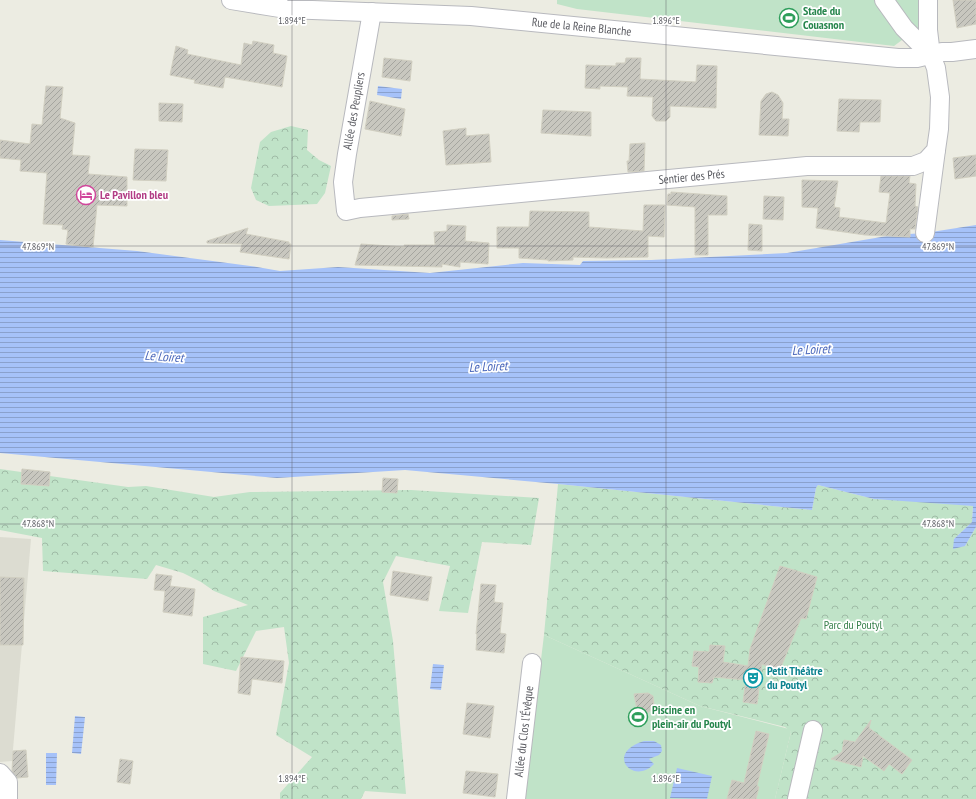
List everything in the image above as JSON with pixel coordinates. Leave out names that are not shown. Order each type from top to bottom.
[{"type":"street","name":"Rue de la Reine Blanche","points":[[231,0],[286,9],[471,16],[898,58],[917,58],[942,52],[976,49]]},
{"type":"street","points":[[884,0],[904,28],[931,54]]},
{"type":"street","points":[[925,233],[939,129],[940,97],[936,68],[931,54],[928,30],[928,0]]},
{"type":"street","name":"Allée des Peupliers","points":[[346,211],[343,182],[372,12]]},
{"type":"street","name":"Sentier des Prés","points":[[346,211],[360,208],[807,166],[913,166],[926,161],[936,150]]},
{"type":"street","name":"Allée du Clos l'Évêque","points":[[516,799],[532,663]]},
{"type":"street","points":[[797,799],[813,730]]},
{"type":"street","points":[[0,773],[8,782],[8,799]]},
{"type":"shaded area","points":[[0,537],[31,539],[12,761],[0,762]]},
{"type":"green space","name":"Stade du Couasnon","points":[[557,0],[918,0],[918,28],[894,46],[577,9],[557,4]]},
{"type":"green space","points":[[291,126],[308,130],[307,150],[319,160],[331,166],[325,193],[317,204],[269,206],[256,200],[251,188],[260,142],[271,132]]},
{"type":"green space","points":[[0,469],[128,487],[146,486],[214,497],[250,492],[411,490],[539,498],[531,545],[482,542],[468,613],[439,611],[450,566],[396,556],[383,582],[393,641],[406,794],[365,791],[361,799],[280,799],[280,793],[312,757],[276,735],[289,663],[284,627],[256,631],[236,671],[203,664],[203,617],[248,605],[214,591],[201,582],[183,573],[156,565],[147,579],[43,571],[42,538],[0,530]]},
{"type":"green space","name":"Parc du Poutyl","points":[[558,484],[812,510],[816,488],[818,485],[874,499],[928,501],[973,506],[972,522],[954,539],[965,546],[976,527],[976,799],[775,799],[791,732],[785,727],[700,706],[544,635]]},
{"type":"green space","name":"Piscine en plein-air du Poutyl","points":[[544,635],[700,706],[789,729],[791,732],[775,799],[524,799]]},
{"type":"water","points":[[378,86],[402,89],[401,99],[377,95]]},
{"type":"water","name":"Le Loiret","points":[[976,225],[976,527],[965,546],[953,549],[954,539],[972,522],[973,506],[874,499],[818,485],[816,488],[812,510],[405,470],[277,478],[0,453],[0,240],[137,251],[280,271],[338,267],[430,273],[523,263],[580,265],[583,261],[651,260],[787,253],[893,235],[925,233]]},
{"type":"water","points":[[433,664],[444,665],[441,690],[430,689]]},
{"type":"water","points":[[75,716],[85,717],[81,754],[72,753]]},
{"type":"water","points":[[644,741],[654,741],[661,745],[662,751],[659,755],[649,759],[654,764],[646,770],[631,770],[626,765],[624,759],[626,753],[632,746]]},
{"type":"water","points":[[46,753],[57,753],[56,785],[46,785]]},
{"type":"water","points":[[677,768],[712,776],[707,799],[670,798]]},
{"type":"building","points":[[953,0],[976,0],[976,24],[957,28]]},
{"type":"building","points":[[253,41],[274,45],[273,53],[287,56],[282,87],[225,77],[223,88],[194,83],[195,80],[170,75],[176,46],[188,50],[187,54],[241,65],[244,43],[252,45]]},
{"type":"building","points":[[384,58],[412,61],[410,81],[382,77]]},
{"type":"building","points":[[626,58],[641,58],[640,79],[696,82],[697,65],[717,66],[716,108],[670,106],[670,117],[666,121],[656,121],[652,116],[653,97],[627,96],[628,87],[600,86],[600,89],[585,88],[586,65],[616,66],[616,63],[625,63]]},
{"type":"building","points":[[46,86],[63,87],[60,118],[75,123],[72,155],[90,156],[88,174],[127,177],[127,206],[97,205],[93,247],[66,244],[68,230],[62,229],[63,225],[43,224],[47,173],[20,171],[21,160],[0,158],[0,140],[30,144],[32,124],[42,125]]},
{"type":"building","points":[[772,92],[778,95],[783,103],[782,119],[789,119],[788,136],[759,135],[761,101],[766,94]]},
{"type":"building","points":[[839,99],[881,100],[880,122],[860,122],[859,132],[837,131]]},
{"type":"building","points":[[370,101],[405,109],[401,136],[365,129]]},
{"type":"building","points":[[159,103],[183,104],[182,122],[159,121]]},
{"type":"building","points":[[543,110],[591,112],[591,136],[541,133]]},
{"type":"building","points":[[466,128],[466,136],[489,134],[491,162],[446,165],[443,131]]},
{"type":"building","points":[[645,143],[644,171],[628,172],[627,161],[629,161],[630,144]]},
{"type":"building","points":[[135,149],[168,150],[166,181],[133,180]]},
{"type":"building","points":[[976,155],[976,176],[955,179],[953,158]]},
{"type":"building","points":[[881,176],[910,176],[909,183],[916,184],[915,206],[918,207],[915,229],[910,229],[910,237],[865,235],[816,228],[818,208],[802,207],[802,180],[838,181],[834,207],[840,208],[839,217],[886,223],[890,193],[879,192]]},
{"type":"building","points":[[671,192],[727,196],[727,215],[708,215],[708,255],[695,255],[695,207],[667,205],[668,194],[671,194]]},
{"type":"building","points":[[764,196],[784,197],[783,220],[763,219]]},
{"type":"building","points":[[644,205],[665,205],[664,237],[648,236],[648,257],[573,257],[573,260],[548,261],[519,258],[519,248],[497,248],[497,227],[529,227],[530,211],[589,212],[589,227],[643,231]]},
{"type":"building","points":[[408,214],[409,219],[392,220],[392,216]]},
{"type":"building","points":[[749,224],[762,225],[762,251],[748,250]]},
{"type":"building","points":[[447,225],[466,226],[465,241],[489,243],[488,264],[460,262],[460,267],[442,264],[442,267],[355,265],[361,244],[405,247],[404,245],[435,245],[434,232],[447,231]]},
{"type":"building","points":[[248,228],[246,234],[289,242],[289,244],[291,244],[289,259],[240,252],[242,244],[207,243],[207,241]]},
{"type":"building","points":[[22,469],[50,472],[49,486],[21,484]]},
{"type":"building","points":[[383,478],[398,479],[397,493],[382,492]]},
{"type":"building","points":[[780,566],[817,577],[806,619],[801,618],[779,672],[762,664],[757,704],[743,702],[746,680],[714,677],[712,683],[698,682],[699,667],[692,666],[694,651],[709,652],[710,645],[725,646],[723,662],[748,666],[750,649]]},
{"type":"building","points":[[393,571],[432,577],[428,601],[390,595]]},
{"type":"building","points":[[156,574],[172,576],[170,586],[195,589],[192,616],[163,612],[165,591],[154,590]]},
{"type":"building","points":[[0,577],[24,578],[23,645],[0,645]]},
{"type":"building","points":[[481,584],[496,585],[494,602],[503,603],[500,633],[506,634],[504,653],[476,650],[476,634]]},
{"type":"building","points":[[241,657],[284,661],[282,683],[252,679],[250,695],[238,693]]},
{"type":"building","points":[[648,693],[653,696],[654,706],[649,712],[642,713],[637,710],[634,694]]},
{"type":"building","points":[[467,703],[494,706],[490,738],[463,734]]},
{"type":"building","points":[[871,720],[869,728],[912,760],[902,774],[889,764],[884,771],[863,756],[861,767],[831,759],[842,752],[844,740],[855,742]]},
{"type":"building","points":[[756,731],[769,734],[757,786],[759,787],[756,799],[727,799],[732,780],[744,783]]},
{"type":"building","points":[[26,750],[28,777],[17,778],[12,771],[13,751]]},
{"type":"building","points":[[120,759],[133,761],[130,784],[117,782]]},
{"type":"building","points":[[466,771],[498,774],[495,797],[463,793]]},
{"type":"place","name":"Stade du Couasnon","points":[[789,18]]},
{"type":"place","name":"Le Pavillon bleu","points":[[86,195]]},
{"type":"place","name":"Petit Théâtre du Poutyl","points":[[753,678]]},
{"type":"place","name":"Piscine en plein-air du Poutyl","points":[[638,717]]}]
